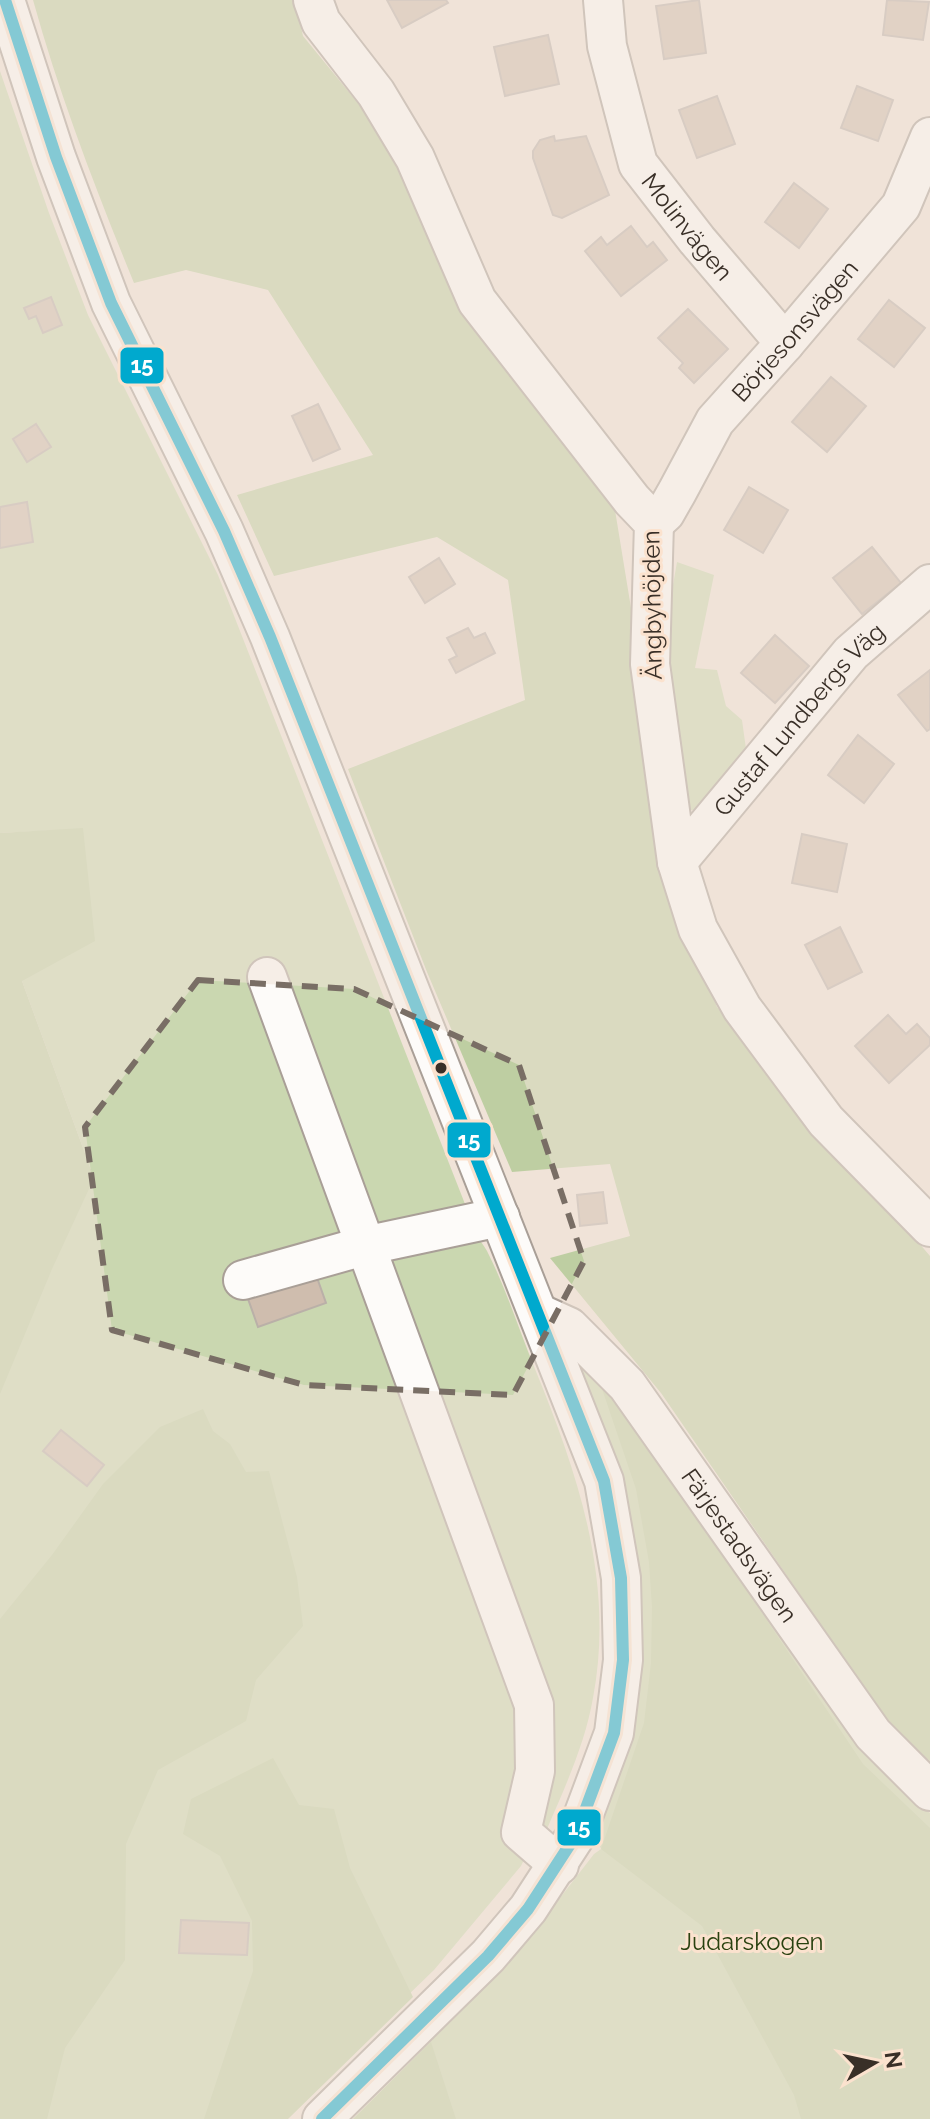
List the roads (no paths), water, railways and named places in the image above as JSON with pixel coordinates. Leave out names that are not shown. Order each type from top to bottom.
[{"type":"street","points":[[5,0],[56,157],[111,303],[224,531],[270,637],[604,1481],[621,1578],[623,1660],[614,1733],[576,1835],[528,1909],[488,1956],[322,2119]]},
{"type":"street","name":"Ängbyhöjden","points":[[313,0],[321,22],[376,93],[415,158],[477,301],[632,500],[654,523],[650,664],[677,862],[698,929],[742,1008],[826,1121],[930,1227]]},
{"type":"street","name":"Molinvägen","points":[[603,0],[607,46],[638,164],[697,240],[785,343]]},
{"type":"street","name":"Börjesonsvägen","points":[[654,523],[665,513],[715,421],[901,206],[930,137]]},
{"type":"street","name":"Gustaf Lundbergs Väg","points":[[677,862],[851,653],[930,584]]},
{"type":"street","points":[[267,977],[534,1705],[535,1771],[521,1832],[559,1865]]},
{"type":"street","points":[[243,1280],[364,1246],[500,1217]]},
{"type":"street","name":"Färjestadsvägen","points":[[538,1313],[569,1327],[627,1385],[873,1734],[930,1791]]},
{"type":"park label","name":"Judarskogen","points":[[752,1941]]}]
